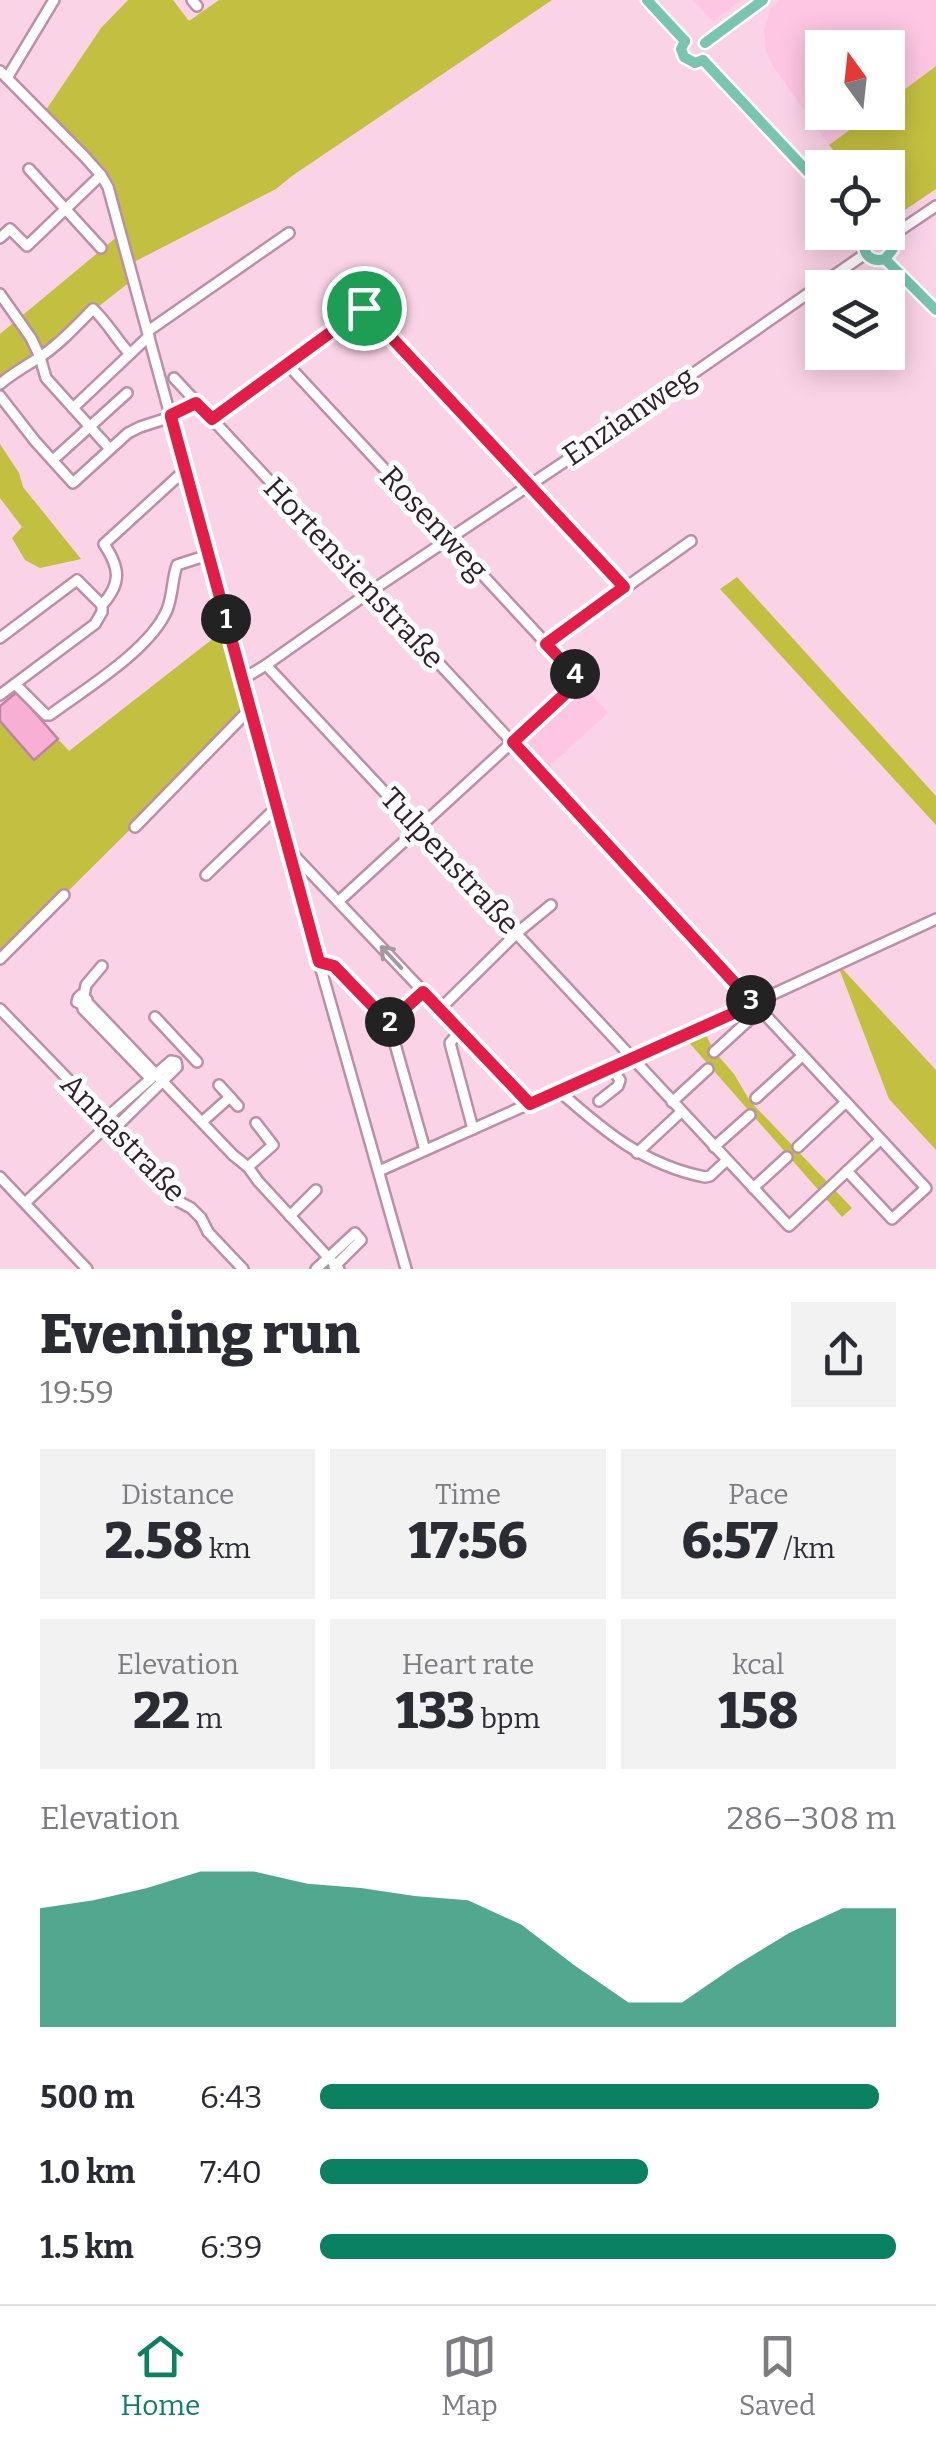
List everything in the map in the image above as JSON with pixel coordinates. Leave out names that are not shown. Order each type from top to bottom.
[{"type":"main road","points":[[647,0],[686,41]]},
{"type":"main road","points":[[705,43],[764,0]]},
{"type":"main road","points":[[694,37],[705,43],[708,50],[704,60],[687,61],[682,53],[686,41],[694,37]]},
{"type":"main road","points":[[704,60],[805,169]]},
{"type":"main road","points":[[865,250],[876,261],[888,256],[891,250]]},
{"type":"main road","points":[[888,256],[936,306]]},
{"type":"street","points":[[54,0],[4,74],[101,175],[112,202],[406,1269]]},
{"type":"street","points":[[28,169],[101,248]]},
{"type":"street","points":[[0,238],[10,229],[28,246],[101,175]]},
{"type":"street","points":[[905,224],[936,206]]},
{"type":"street","points":[[72,408],[149,334],[290,233]]},
{"type":"street","name":"Enzianweg","points":[[242,678],[865,254]]},
{"type":"street","points":[[0,294],[31,338],[46,378],[110,450]]},
{"type":"street","points":[[212,419],[364,308],[624,587]]},
{"type":"street","points":[[0,384],[40,357],[94,309],[130,354]]},
{"type":"street","name":"Rosenweg","points":[[288,365],[580,680],[513,742]]},
{"type":"street","name":"Hortensienstraße","points":[[174,378],[926,1188],[892,1219],[848,1171]]},
{"type":"street","points":[[52,460],[128,393]]},
{"type":"street","points":[[0,396],[74,483],[134,430],[196,403]]},
{"type":"street","points":[[0,695],[95,624],[116,580],[116,567],[104,544],[185,470]]},
{"type":"street","points":[[546,644],[691,541]]},
{"type":"street","points":[[15,684],[46,716],[50,715],[118,664],[154,631],[170,602],[177,564],[208,555]]},
{"type":"street","points":[[0,638],[76,580],[102,605]]},
{"type":"street","name":"Tulpenstraße","points":[[266,665],[788,1226],[848,1171]]},
{"type":"street","points":[[135,827],[250,710]]},
{"type":"street","points":[[339,901],[513,742]]},
{"type":"street","points":[[206,875],[278,807]]},
{"type":"street","points":[[288,849],[530,1104]]},
{"type":"street","points":[[0,959],[64,895]]},
{"type":"street","points":[[440,1009],[551,905]]},
{"type":"street","points":[[379,1171],[757,1007],[936,919]]},
{"type":"street","points":[[319,962],[334,966],[389,1023],[425,1150]]},
{"type":"street","points":[[102,966],[86,985],[85,1001],[156,1078],[248,1167],[258,1181],[328,1257],[336,1268],[361,1240],[354,1233],[328,1257],[316,1269]]},
{"type":"street","points":[[389,1023],[423,992]]},
{"type":"street","points":[[714,1052],[757,1007]]},
{"type":"street","name":"Annastraße","points":[[0,1008],[154,1168],[156,1177],[176,1200],[201,1218],[208,1232],[244,1269]]},
{"type":"street","points":[[155,1017],[197,1062]]},
{"type":"street","points":[[460,1032],[450,1043],[473,1129]]},
{"type":"street","points":[[25,1203],[156,1078],[177,1067],[176,1062],[187,1050]]},
{"type":"street","points":[[756,1098],[802,1056]]},
{"type":"street","points":[[599,1101],[618,1086],[620,1080],[611,1068]]},
{"type":"street","points":[[672,1102],[708,1068]]},
{"type":"street","points":[[219,1085],[238,1106]]},
{"type":"street","points":[[559,1091],[602,1130],[667,1166],[710,1176],[726,1160]]},
{"type":"street","points":[[202,1122],[230,1097]]},
{"type":"street","points":[[798,1146],[846,1102]]},
{"type":"street","points":[[637,1152],[681,1112]]},
{"type":"street","points":[[714,1147],[750,1115]]},
{"type":"street","points":[[248,1167],[273,1145],[256,1123]]},
{"type":"street","points":[[848,1171],[880,1140]]},
{"type":"street","points":[[753,1188],[787,1157]]},
{"type":"street","points":[[0,1177],[87,1269]]},
{"type":"street","points":[[290,1216],[316,1190]]},
{"type":"shaded area","points":[[128,0],[173,0],[189,21],[219,0],[552,0],[276,189],[134,262],[111,178],[46,110],[101,28]]},
{"type":"shaded area","points":[[693,0],[741,0],[713,21]]},
{"type":"shaded area","points":[[779,0],[936,0],[936,66],[905,89],[905,30],[805,30],[805,111],[766,51],[764,31],[770,10]]},
{"type":"shaded area","points":[[936,66],[936,189],[905,210],[905,150],[833,150],[829,145],[850,130],[905,130],[905,89]]},
{"type":"shaded area","points":[[818,130],[850,130],[829,145]]},
{"type":"shaded area","points":[[118,236],[131,281],[0,384],[0,334]]},
{"type":"shaded area","points":[[0,444],[19,473],[23,487],[81,559],[40,568],[25,560],[12,538],[22,527],[0,498]]},
{"type":"shaded area","points":[[737,577],[936,796],[936,825],[720,589]]},
{"type":"shaded area","points":[[224,630],[247,713],[0,959],[0,721],[34,759],[58,739],[69,751]]},
{"type":"shaded area","points":[[581,683],[608,713],[543,772],[516,743]]},
{"type":"shaded area","points":[[17,692],[58,739],[34,760],[0,721],[0,706]]},
{"type":"shaded area","points":[[837,963],[936,1070],[936,1150],[889,1099]]},
{"type":"shaded area","points":[[704,1031],[750,1101],[852,1208],[842,1217],[686,1039]]},
{"type":"route","points":[[364,308],[624,587],[546,644],[580,680],[513,742],[754,1004],[530,1104],[423,992],[389,1023],[334,966],[319,962],[171,417],[196,403],[212,419],[364,308]]}]
